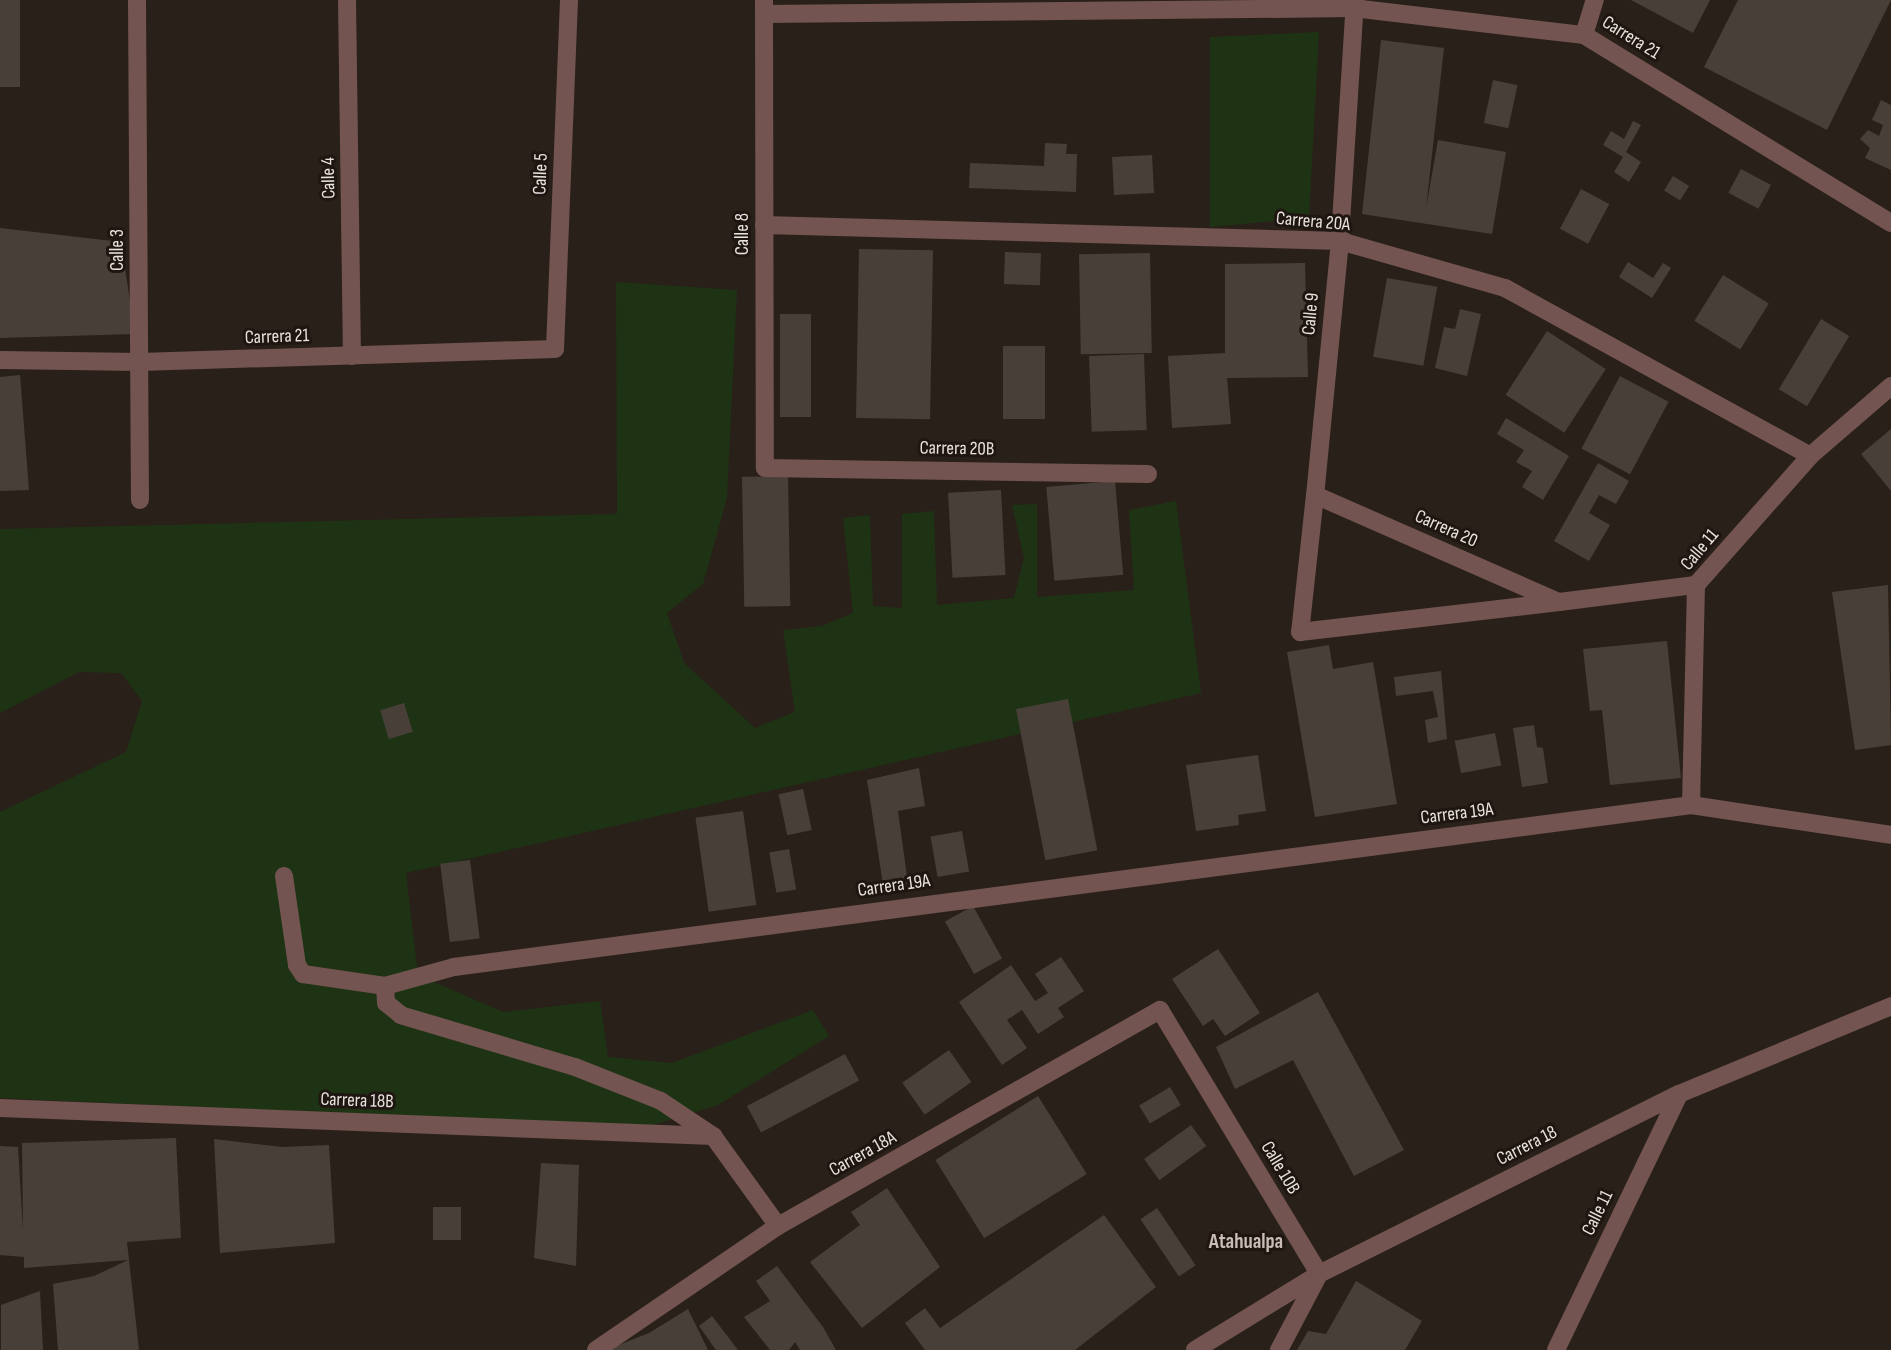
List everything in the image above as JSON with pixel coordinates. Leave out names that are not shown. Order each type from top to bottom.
[{"type":"street","name":"Calle 3","points":[[137,0],[139,500]]},
{"type":"street","name":"Calle 4","points":[[347,0],[352,356]]},
{"type":"street","name":"Calle 5","points":[[555,349],[569,0]]},
{"type":"street","points":[[1584,35],[1595,0]]},
{"type":"street","name":"Carrera 21","points":[[764,7],[1354,4],[1584,35],[1891,223]]},
{"type":"street","name":"Calle 9","points":[[1354,4],[1339,241],[1300,632],[1559,602]]},
{"type":"street","name":"Calle 8","points":[[764,7],[765,468]]},
{"type":"street","name":"Carrera 20A","points":[[764,225],[1339,241],[1505,288],[1810,456]]},
{"type":"street","name":"Carrera 21","points":[[0,360],[140,362],[555,349]]},
{"type":"street","name":"Calle 11","points":[[1691,805],[1696,585],[1810,456],[1891,386]]},
{"type":"street","name":"Carrera 20B","points":[[765,468],[1148,474]]},
{"type":"street","name":"Carrera 20","points":[[1315,495],[1559,602]]},
{"type":"street","points":[[1559,602],[1696,585]]},
{"type":"street","name":"Carrera 19A","points":[[385,986],[481,963],[1691,805],[1891,835]]},
{"type":"street","points":[[284,876],[297,965],[303,974],[385,986],[386,1003],[401,1015],[620,1084],[661,1101],[713,1136],[778,1227]]},
{"type":"street","name":"Carrera 18","points":[[1195,1350],[1319,1274],[1679,1094],[1891,1006]]},
{"type":"street","name":"Carrera 18A","points":[[596,1350],[778,1227],[1160,1010]]},
{"type":"street","name":"Calle 10B","points":[[1160,1010],[1319,1274]]},
{"type":"street","name":"Calle 11","points":[[1556,1350],[1679,1094]]},
{"type":"street","name":"Carrera 18B","points":[[0,1108],[713,1136]]},
{"type":"street","points":[[1279,1350],[1319,1274]]},
{"type":"green space","points":[[1319,32],[1309,218],[1210,227],[1210,37]]},
{"type":"green space","points":[[616,282],[737,290],[727,498],[703,584],[667,613],[684,663],[755,728],[795,712],[783,630],[822,626],[853,613],[843,518],[870,515],[873,606],[902,608],[902,514],[934,511],[937,605],[1014,598],[1024,558],[1012,505],[1037,504],[1037,597],[1134,590],[1129,510],[1176,501],[1201,693],[406,873],[418,975],[503,1012],[600,1001],[608,1057],[672,1063],[813,1010],[829,1036],[718,1105],[646,1127],[0,1098],[0,812],[126,752],[142,701],[121,673],[79,672],[0,713],[0,529],[617,514]]},
{"type":"building","points":[[0,0],[20,0],[20,87],[0,87]]},
{"type":"building","points":[[1631,0],[1710,0],[1693,33]]},
{"type":"building","points":[[1738,0],[1891,0],[1827,130],[1704,67]]},
{"type":"building","points":[[1381,40],[1444,48],[1426,208],[1438,140],[1506,152],[1492,234],[1362,214]]},
{"type":"building","points":[[1493,80],[1517,85],[1508,128],[1484,123]]},
{"type":"building","points":[[1881,100],[1891,105],[1891,170],[1865,158],[1870,148],[1860,139],[1868,130],[1879,136],[1883,125],[1872,120]]},
{"type":"building","points":[[1633,121],[1641,125],[1626,152],[1641,162],[1629,182],[1614,172],[1623,157],[1603,145],[1611,131],[1624,139]]},
{"type":"building","points":[[1045,143],[1067,144],[1066,154],[1077,154],[1076,192],[969,188],[970,163],[1044,166]]},
{"type":"building","points":[[1152,155],[1154,193],[1114,195],[1112,157]]},
{"type":"building","points":[[1741,169],[1771,185],[1758,209],[1728,193]]},
{"type":"building","points":[[1673,176],[1689,186],[1680,200],[1664,190]]},
{"type":"building","points":[[1581,189],[1609,204],[1588,244],[1560,229]]},
{"type":"building","points":[[0,228],[121,242],[135,334],[0,338]]},
{"type":"building","points":[[859,249],[933,250],[930,419],[856,418]]},
{"type":"building","points":[[1005,252],[1041,253],[1040,285],[1004,284]]},
{"type":"building","points":[[1150,253],[1152,353],[1081,354],[1079,254]]},
{"type":"building","points":[[1628,262],[1653,278],[1663,263],[1671,268],[1652,298],[1619,277]]},
{"type":"building","points":[[1305,263],[1308,377],[1227,378],[1231,424],[1172,428],[1168,356],[1225,353],[1225,264]]},
{"type":"building","points":[[1723,275],[1769,304],[1740,349],[1694,321]]},
{"type":"building","points":[[1387,278],[1437,287],[1423,366],[1373,357]]},
{"type":"building","points":[[1460,309],[1481,314],[1467,376],[1435,368],[1444,327],[1455,329]]},
{"type":"building","points":[[780,314],[811,314],[811,417],[780,417]]},
{"type":"building","points":[[1821,319],[1849,336],[1807,406],[1779,389]]},
{"type":"building","points":[[1547,331],[1606,369],[1564,433],[1506,395]]},
{"type":"building","points":[[1003,346],[1045,346],[1045,419],[1003,419]]},
{"type":"building","points":[[1144,354],[1147,430],[1092,432],[1089,356]]},
{"type":"building","points":[[20,375],[29,490],[0,491],[0,377]]},
{"type":"building","points":[[1620,376],[1669,402],[1630,474],[1582,448]]},
{"type":"building","points":[[1506,418],[1569,456],[1543,500],[1522,487],[1532,471],[1516,462],[1524,450],[1497,434]]},
{"type":"building","points":[[1891,429],[1891,491],[1861,454]]},
{"type":"building","points":[[1598,463],[1629,481],[1616,504],[1599,495],[1589,513],[1610,525],[1589,561],[1554,541]]},
{"type":"building","points":[[788,476],[790,606],[744,607],[742,477]]},
{"type":"building","points":[[1115,481],[1123,575],[1054,581],[1046,487]]},
{"type":"building","points":[[1001,490],[1005,575],[953,578],[948,493]]},
{"type":"building","points":[[1888,585],[1891,745],[1855,750],[1832,592]]},
{"type":"building","points":[[1667,641],[1681,778],[1610,785],[1602,710],[1590,711],[1583,649]]},
{"type":"building","points":[[1329,645],[1333,669],[1373,662],[1397,804],[1315,817],[1287,652]]},
{"type":"building","points":[[1441,671],[1447,739],[1428,743],[1425,720],[1438,717],[1433,691],[1396,696],[1394,677]]},
{"type":"building","points":[[1068,699],[1097,850],[1045,860],[1016,709]]},
{"type":"building","points":[[404,703],[413,732],[389,739],[380,710]]},
{"type":"building","points":[[1534,725],[1537,747],[1543,748],[1548,783],[1522,787],[1513,728]]},
{"type":"building","points":[[1495,733],[1501,765],[1461,773],[1455,741]]},
{"type":"building","points":[[1258,755],[1266,811],[1238,815],[1239,825],[1196,831],[1186,765]]},
{"type":"building","points":[[919,768],[925,806],[898,811],[908,884],[884,891],[867,780]]},
{"type":"building","points":[[803,789],[812,830],[787,835],[779,794]]},
{"type":"building","points":[[743,811],[756,905],[709,912],[695,818]]},
{"type":"building","points":[[962,831],[969,871],[938,877],[930,837]]},
{"type":"building","points":[[789,849],[796,889],[776,893],[769,852]]},
{"type":"building","points":[[470,860],[480,938],[450,942],[440,864]]},
{"type":"building","points":[[973,906],[1002,958],[974,974],[945,922]]},
{"type":"building","points":[[1218,949],[1260,1013],[1225,1036],[1213,1019],[1203,1026],[1172,979]]},
{"type":"building","points":[[1061,957],[1084,991],[1058,1008],[1064,1017],[1038,1034],[1022,1010],[1007,1020],[1027,1048],[1002,1065],[959,1002],[1011,965],[1035,1001],[1048,993],[1035,974]]},
{"type":"building","points":[[1318,992],[1404,1150],[1354,1176],[1293,1060],[1235,1089],[1216,1047]]},
{"type":"building","points":[[949,1050],[971,1082],[925,1115],[902,1083]]},
{"type":"building","points":[[845,1054],[859,1080],[761,1133],[747,1106]]},
{"type":"building","points":[[1170,1087],[1181,1105],[1150,1124],[1139,1106]]},
{"type":"building","points":[[1038,1096],[1087,1174],[984,1238],[935,1160]]},
{"type":"building","points":[[1191,1125],[1206,1146],[1159,1180],[1144,1159]]},
{"type":"building","points":[[176,1138],[181,1238],[127,1242],[139,1350],[58,1350],[53,1284],[94,1276],[128,1260],[24,1268],[24,1257],[0,1255],[0,1146],[18,1147],[23,1231],[22,1143]]},
{"type":"building","points":[[214,1139],[282,1147],[329,1145],[335,1243],[220,1253]]},
{"type":"building","points":[[541,1163],[579,1165],[576,1266],[534,1258]]},
{"type":"building","points":[[887,1188],[940,1267],[862,1328],[810,1262],[860,1225],[851,1212]]},
{"type":"building","points":[[433,1207],[461,1207],[461,1240],[433,1240]]},
{"type":"building","points":[[1157,1208],[1196,1265],[1179,1276],[1140,1219]]},
{"type":"building","points":[[1104,1215],[1156,1287],[1075,1350],[925,1350],[905,1323],[925,1308],[940,1328]]},
{"type":"building","points":[[777,1266],[823,1327],[836,1350],[800,1350],[795,1342],[789,1350],[770,1350],[744,1317],[770,1301],[756,1281]]},
{"type":"building","points":[[1356,1281],[1422,1321],[1405,1350],[1297,1350],[1308,1331],[1326,1334]]},
{"type":"building","points":[[40,1291],[43,1350],[1,1350],[1,1305]]},
{"type":"building","points":[[688,1309],[708,1350],[606,1350],[649,1333]]},
{"type":"building","points":[[712,1316],[738,1350],[716,1350],[699,1326]]},
{"type":"district","name":"Atahualpa","points":[[1246,1242]]}]
